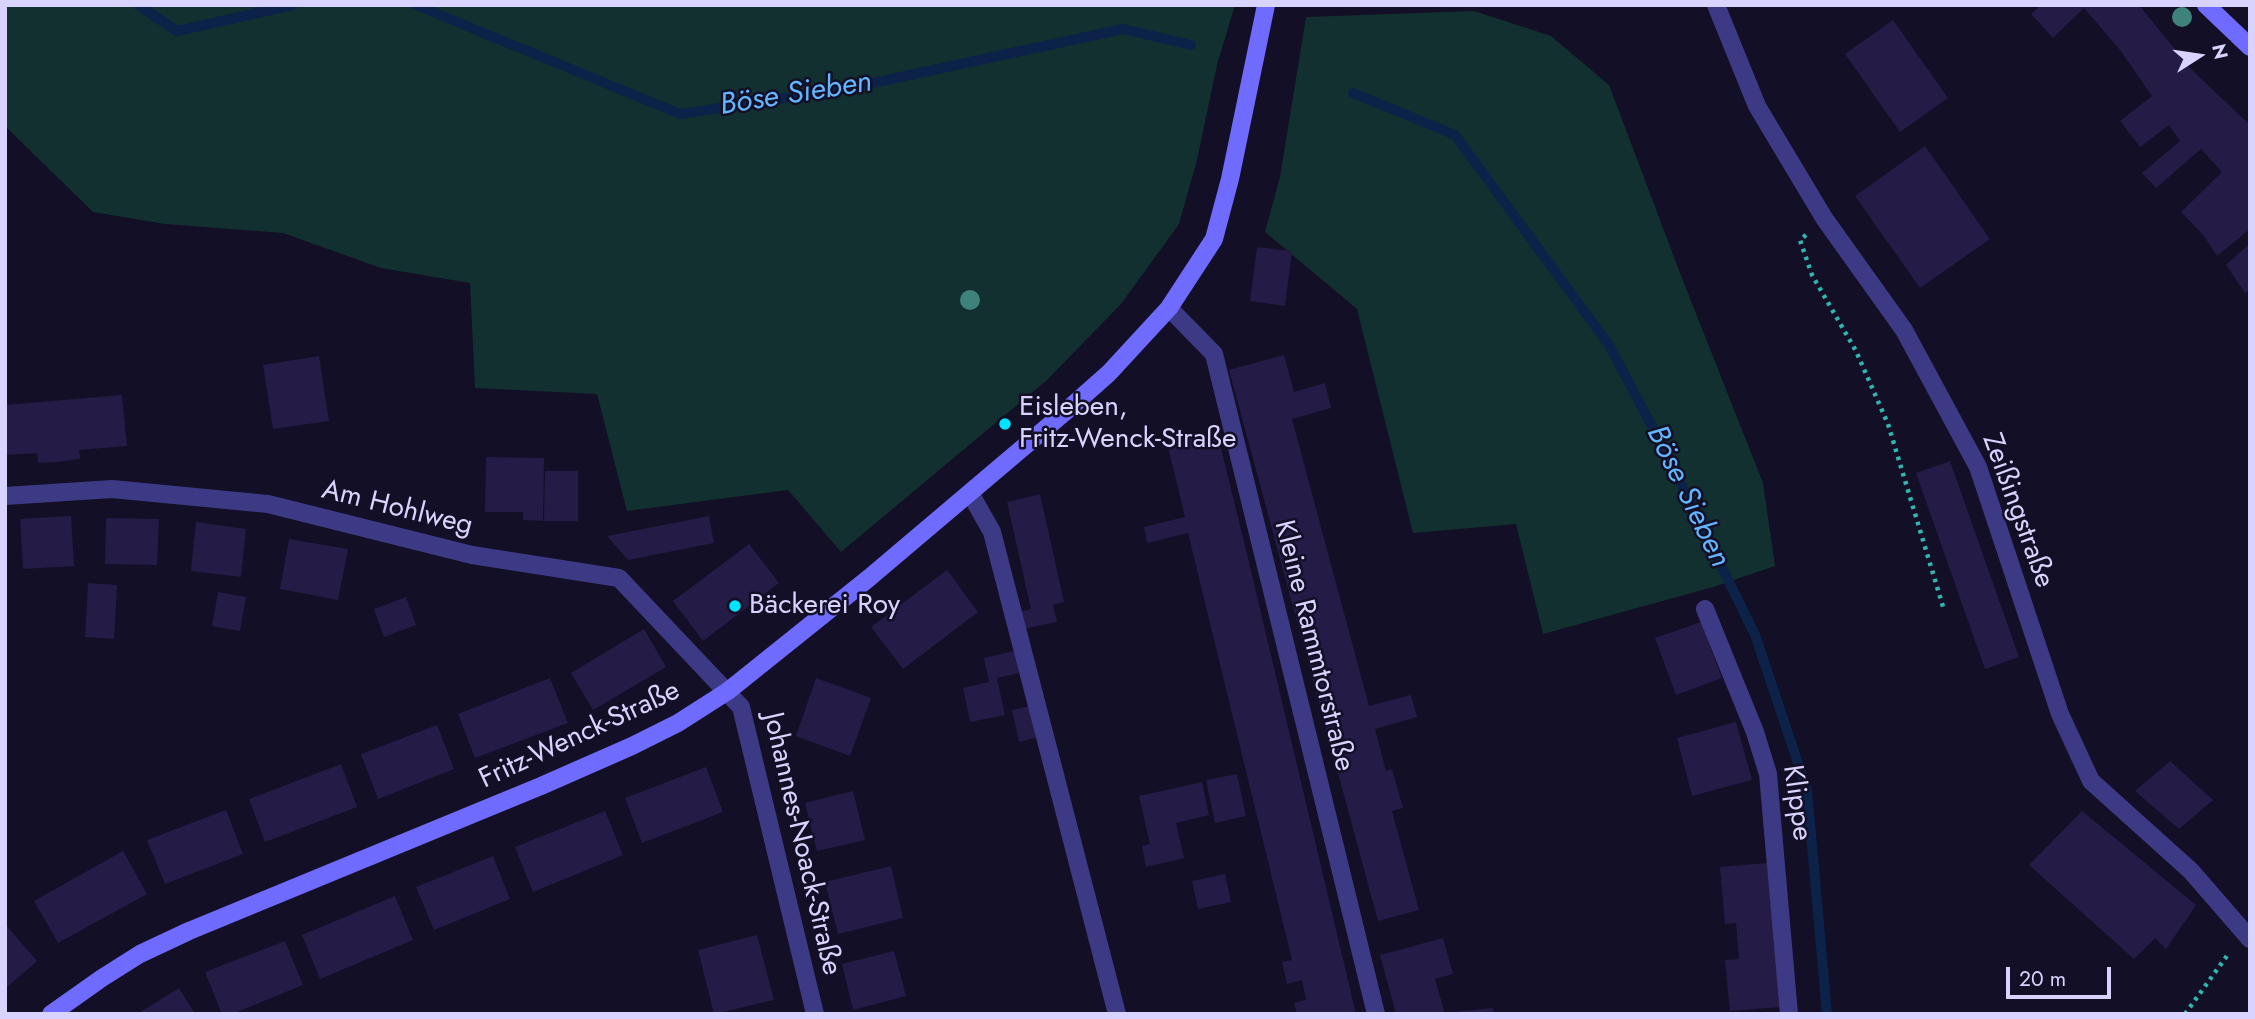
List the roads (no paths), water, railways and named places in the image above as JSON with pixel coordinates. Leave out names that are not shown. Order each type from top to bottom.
[{"type":"main road","name":"Fritz-Wenck-Straße","points":[[51,1014],[140,954],[189,930],[602,760],[678,723],[729,691],[970,493],[1109,373],[1169,308],[1214,239],[1230,179],[1266,5]]},
{"type":"main road","points":[[2206,5],[2250,47]]},
{"type":"street","name":"Zeißingstraße","points":[[1716,5],[1757,106],[1824,218],[1904,330],[1978,467],[2060,715],[2091,781],[2191,871],[2248,932]]},
{"type":"street","name":"Kleine Rammtorstraße","points":[[1169,308],[1213,354],[1376,1014]]},
{"type":"street","name":"Am Hohlweg","points":[[5,496],[112,489],[268,504],[472,555],[619,578],[729,691]]},
{"type":"street","points":[[970,493],[992,532],[1117,1014]]},
{"type":"street","name":"Klippe","points":[[1705,609],[1755,732],[1768,774],[1789,1014]]},
{"type":"street","name":"Johannes-Noack-Straße","points":[[729,691],[741,707],[815,1014]]},
{"type":"waterway","name":"Böse Sieben","points":[[138,5],[177,31],[293,5]]},
{"type":"waterway","name":"Böse Sieben","points":[[416,5],[680,114],[845,89],[1123,29],[1191,45]]},
{"type":"waterway","name":"Böse Sieben","points":[[1353,93],[1455,135],[1609,345],[1664,449],[1755,635],[1807,790],[1827,1014]]},
{"type":"place","name":"Eisleben, Fritz-Wenck-Straße","points":[[1005,424]]},
{"type":"place","name":"Bäckerei Roy","points":[[735,606]]}]
